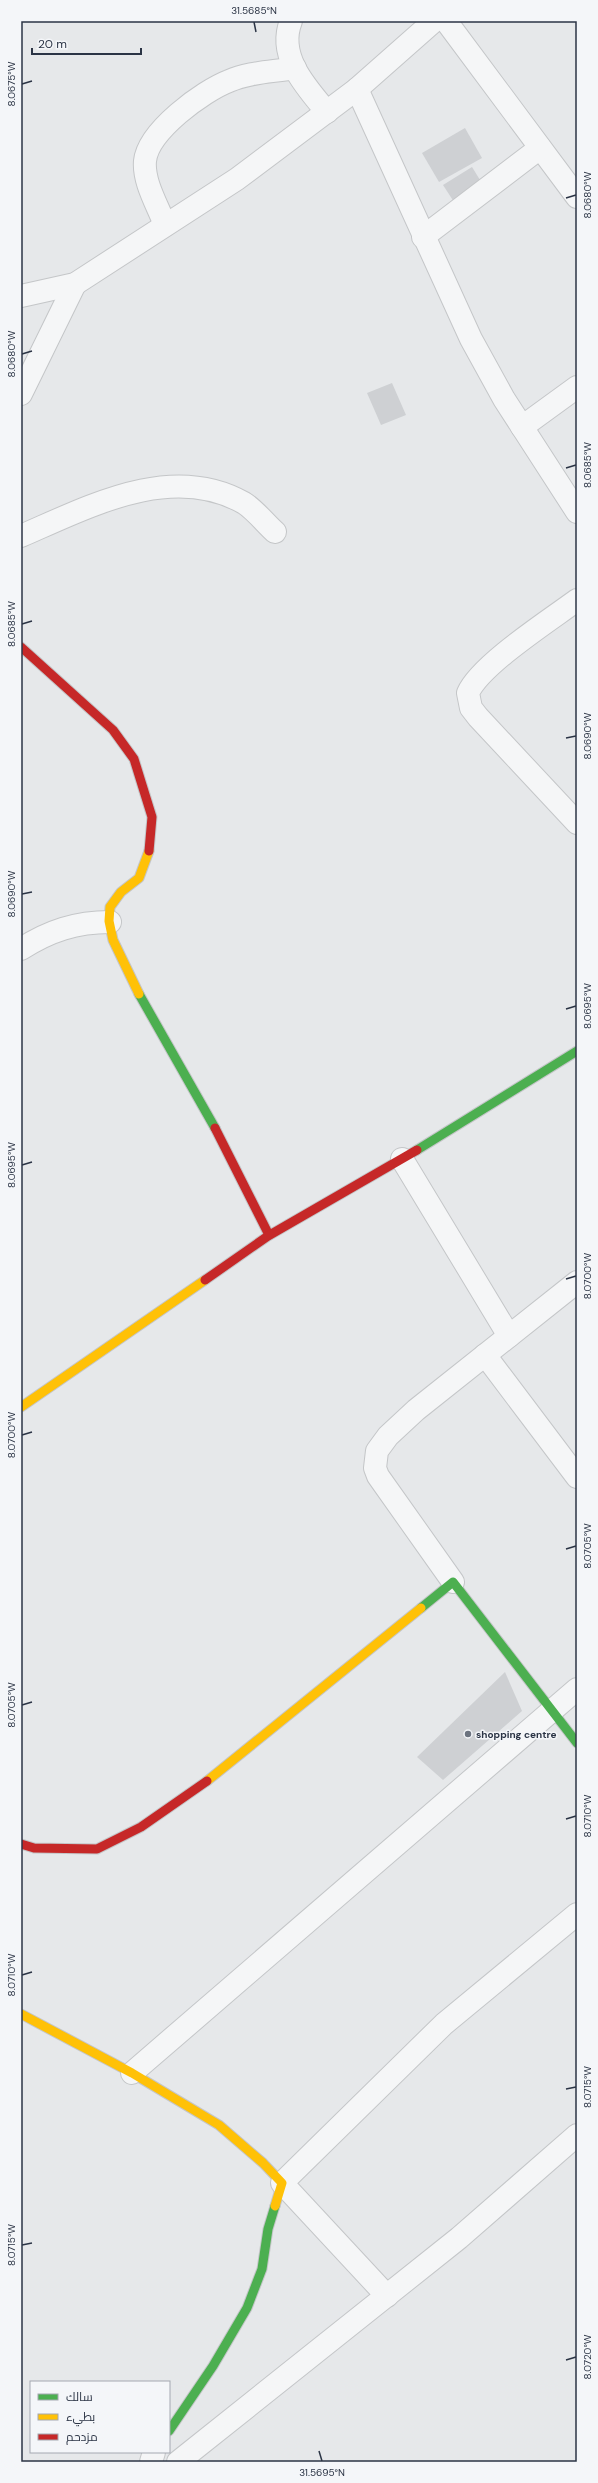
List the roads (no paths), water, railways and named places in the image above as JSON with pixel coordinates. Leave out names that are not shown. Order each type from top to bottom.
[{"type":"street","points":[[291,21],[288,41],[294,68],[304,84],[327,112]]},
{"type":"street","points":[[21,296],[75,284],[237,179],[357,89],[434,21]]},
{"type":"street","points":[[446,21],[577,197]]},
{"type":"street","points":[[165,225],[149,186],[145,167],[146,155],[159,132],[205,94],[229,81],[248,75],[294,68]]},
{"type":"street","points":[[357,89],[423,237],[471,339],[504,398],[577,512]]},
{"type":"street","points":[[423,237],[540,148]]},
{"type":"street","points":[[21,394],[75,284]]},
{"type":"street","points":[[522,427],[577,387]]},
{"type":"street","points":[[21,536],[87,508],[138,491],[174,485],[194,486],[222,492],[245,504],[275,532]]},
{"type":"street","points":[[577,600],[490,666],[477,678],[468,693],[470,708],[577,823]]},
{"type":"street","points":[[21,647],[82,704],[113,730],[134,760],[144,786],[152,817],[149,852],[139,878],[121,892],[110,907],[110,922],[113,940],[132,983],[204,1107],[269,1235]]},
{"type":"street","points":[[21,949],[61,928],[88,922],[110,922]]},
{"type":"street","points":[[21,1407],[60,1382],[269,1235],[402,1160],[577,1051]]},
{"type":"street","points":[[402,1160],[509,1336]]},
{"type":"street","points":[[577,1282],[416,1410],[388,1436],[377,1451],[375,1461],[378,1476],[453,1582],[577,1743]]},
{"type":"street","points":[[485,1355],[577,1477]]},
{"type":"street","points":[[21,1844],[34,1848],[97,1849],[140,1827],[201,1786],[453,1582]]},
{"type":"street","points":[[132,2073],[577,1689]]},
{"type":"street","points":[[170,2430],[213,2366],[247,2308],[262,2269],[268,2229],[282,2183],[444,2024],[577,1914]]},
{"type":"street","points":[[21,2014],[132,2073],[219,2125],[263,2163],[387,2296]]},
{"type":"street","points":[[178,2462],[459,2238],[577,2135]]},
{"type":"place","name":"shopping centre","points":[[468,1734]]}]
